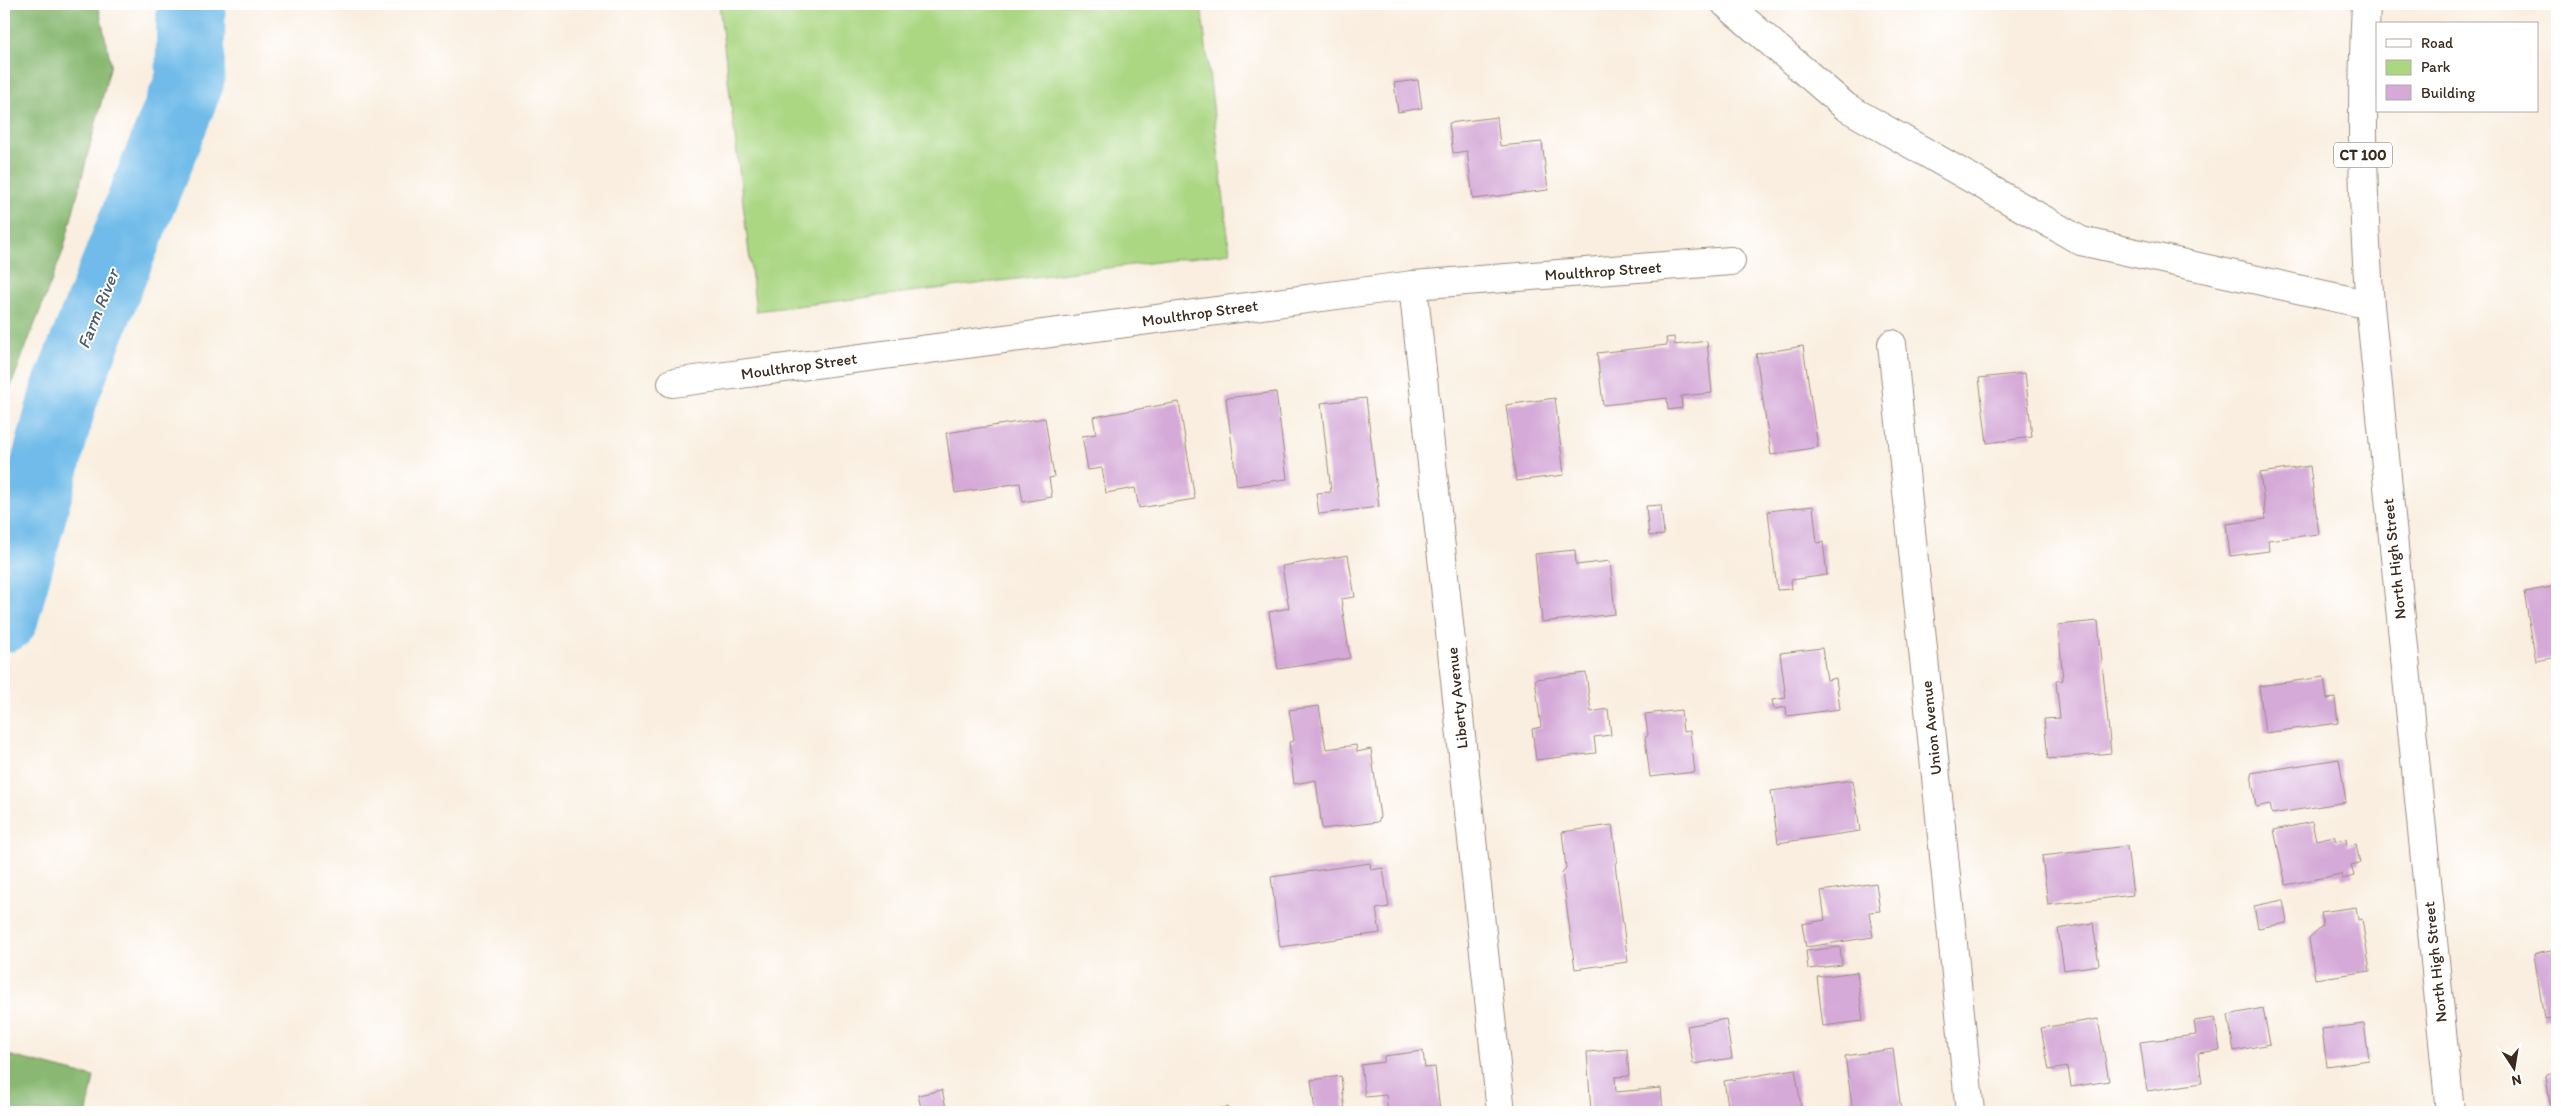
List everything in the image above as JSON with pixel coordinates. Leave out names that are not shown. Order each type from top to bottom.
[{"type":"main road","points":[[1726,4],[1846,107],[2080,241],[2370,305]]},
{"type":"main road","name":"North High Street","points":[[2366,4],[2363,131],[2364,228],[2450,1112]]},
{"type":"main road","name":"Moulthrop Street","points":[[672,383],[1413,285],[1731,261]]},
{"type":"main road","name":"Liberty Avenue","points":[[1413,285],[1501,1112]]},
{"type":"main road","name":"Union Avenue","points":[[1892,344],[1970,1112]]},
{"type":"green space","points":[[4,4],[98,4],[111,64],[63,251],[4,404]]},
{"type":"green space","points":[[719,4],[1201,4],[1230,253],[756,311]]},
{"type":"green space","points":[[4,1054],[94,1077],[87,1112],[4,1112]]},
{"type":"building","points":[[1418,80],[1422,108],[1398,112],[1394,83]]},
{"type":"building","points":[[1497,117],[1500,146],[1542,142],[1548,190],[1473,199],[1467,151],[1453,153],[1449,123]]},
{"type":"building","points":[[1674,337],[1675,345],[1707,341],[1712,393],[1681,396],[1682,408],[1668,410],[1667,398],[1603,405],[1597,353],[1667,345],[1666,338]]},
{"type":"building","points":[[1803,346],[1818,447],[1771,455],[1756,354]]},
{"type":"building","points":[[2025,373],[2032,437],[1987,443],[1979,378]]},
{"type":"building","points":[[1276,392],[1287,479],[1237,486],[1226,398]]},
{"type":"building","points":[[1366,398],[1379,507],[1319,514],[1316,493],[1331,492],[1321,403]]},
{"type":"building","points":[[1555,398],[1564,475],[1516,481],[1506,405]]},
{"type":"building","points":[[1179,402],[1195,499],[1139,508],[1135,488],[1106,493],[1102,468],[1088,470],[1082,436],[1096,434],[1093,417]]},
{"type":"building","points":[[1045,418],[1054,477],[1049,478],[1052,497],[1023,502],[1020,483],[955,493],[946,433]]},
{"type":"building","points":[[2310,466],[2319,534],[2268,540],[2269,551],[2230,556],[2226,524],[2266,519],[2260,473]]},
{"type":"building","points":[[1661,505],[1664,535],[1649,536],[1646,506]]},
{"type":"building","points":[[1813,506],[1817,543],[1823,542],[1827,575],[1791,580],[1792,589],[1777,590],[1768,511]]},
{"type":"building","points":[[1575,550],[1576,565],[1610,561],[1615,614],[1542,622],[1535,554]]},
{"type":"building","points":[[1348,555],[1355,597],[1341,599],[1350,658],[1278,669],[1269,612],[1289,608],[1282,566]]},
{"type":"building","points":[[2557,586],[2557,657],[2536,661],[2524,592]]},
{"type":"building","points":[[2098,621],[2111,753],[2048,759],[2044,719],[2060,718],[2056,681],[2063,680],[2058,625]]},
{"type":"building","points":[[1822,648],[1827,680],[1836,678],[1840,709],[1787,716],[1786,707],[1774,709],[1772,700],[1786,698],[1780,653]]},
{"type":"building","points":[[1586,673],[1591,712],[1608,709],[1611,735],[1594,737],[1596,753],[1536,760],[1532,729],[1541,727],[1535,679]]},
{"type":"building","points":[[2324,677],[2327,699],[2335,698],[2338,723],[2265,733],[2259,686]]},
{"type":"building","points":[[1319,706],[1326,749],[1356,745],[1357,752],[1371,749],[1380,817],[1378,822],[1322,829],[1316,780],[1294,784],[1289,742],[1294,741],[1289,710]]},
{"type":"building","points":[[1681,710],[1683,732],[1690,731],[1695,772],[1650,777],[1645,738],[1648,735],[1645,714]]},
{"type":"building","points":[[2339,759],[2346,802],[2272,814],[2270,804],[2256,807],[2251,773]]},
{"type":"building","points":[[1853,780],[1860,831],[1778,843],[1771,791]]},
{"type":"building","points":[[2312,822],[2316,840],[2334,836],[2336,841],[2346,839],[2347,846],[2356,844],[2360,863],[2351,865],[2354,876],[2342,879],[2341,874],[2286,885],[2274,830]]},
{"type":"building","points":[[1612,825],[1617,861],[1615,864],[1628,962],[1575,969],[1562,872],[1566,868],[1562,832]]},
{"type":"building","points":[[2127,846],[2133,895],[2048,905],[2042,856]]},
{"type":"building","points":[[1370,863],[1371,870],[1383,868],[1389,907],[1376,909],[1380,933],[1280,947],[1271,877]]},
{"type":"building","points":[[1876,883],[1880,911],[1869,912],[1873,937],[1806,947],[1802,924],[1825,920],[1821,891]]},
{"type":"building","points":[[2283,900],[2287,923],[2258,928],[2254,906]]},
{"type":"building","points":[[2356,907],[2358,920],[2362,919],[2370,971],[2315,979],[2309,938],[2323,925],[2321,912]]},
{"type":"building","points":[[2093,923],[2099,965],[2064,970],[2058,929]]},
{"type":"building","points":[[1840,947],[1842,965],[1808,969],[1806,951]]},
{"type":"building","points":[[2557,950],[2557,1017],[2544,1019],[2534,954]]},
{"type":"building","points":[[1857,972],[1863,1021],[1823,1026],[1817,977]]},
{"type":"building","points":[[2263,1008],[2270,1044],[2234,1051],[2228,1015]]},
{"type":"building","points":[[2215,1018],[2220,1050],[2198,1053],[2202,1083],[2147,1091],[2140,1042],[2196,1035],[2194,1021]]},
{"type":"building","points":[[1726,1019],[1732,1058],[1693,1064],[1687,1026]]},
{"type":"building","points":[[2098,1019],[2109,1081],[2071,1087],[2068,1067],[2049,1070],[2041,1028]]},
{"type":"building","points":[[2364,1024],[2369,1060],[2327,1066],[2322,1029]]},
{"type":"building","points":[[1627,1049],[1629,1076],[1615,1077],[1616,1092],[1661,1088],[1663,1112],[1591,1112],[1587,1052]]},
{"type":"building","points":[[1893,1049],[1901,1110],[1853,1112],[1845,1056]]},
{"type":"building","points":[[1423,1051],[1425,1068],[1435,1067],[1440,1112],[1388,1112],[1386,1095],[1365,1097],[1361,1065],[1384,1062],[1384,1056]]},
{"type":"building","points":[[1795,1069],[1802,1112],[1729,1112],[1724,1081]]},
{"type":"building","points":[[2557,1073],[2557,1112],[2551,1112],[2546,1075]]},
{"type":"building","points":[[1341,1076],[1345,1112],[1315,1112],[1311,1080]]},
{"type":"building","points":[[942,1090],[947,1112],[922,1112],[918,1095]]},
{"type":"building","points":[[1228,1107],[1229,1112],[1200,1112],[1200,1111]]},
{"type":"waterway","name":"Farm River","points":[[4,618],[65,392],[190,80],[191,4]]}]
